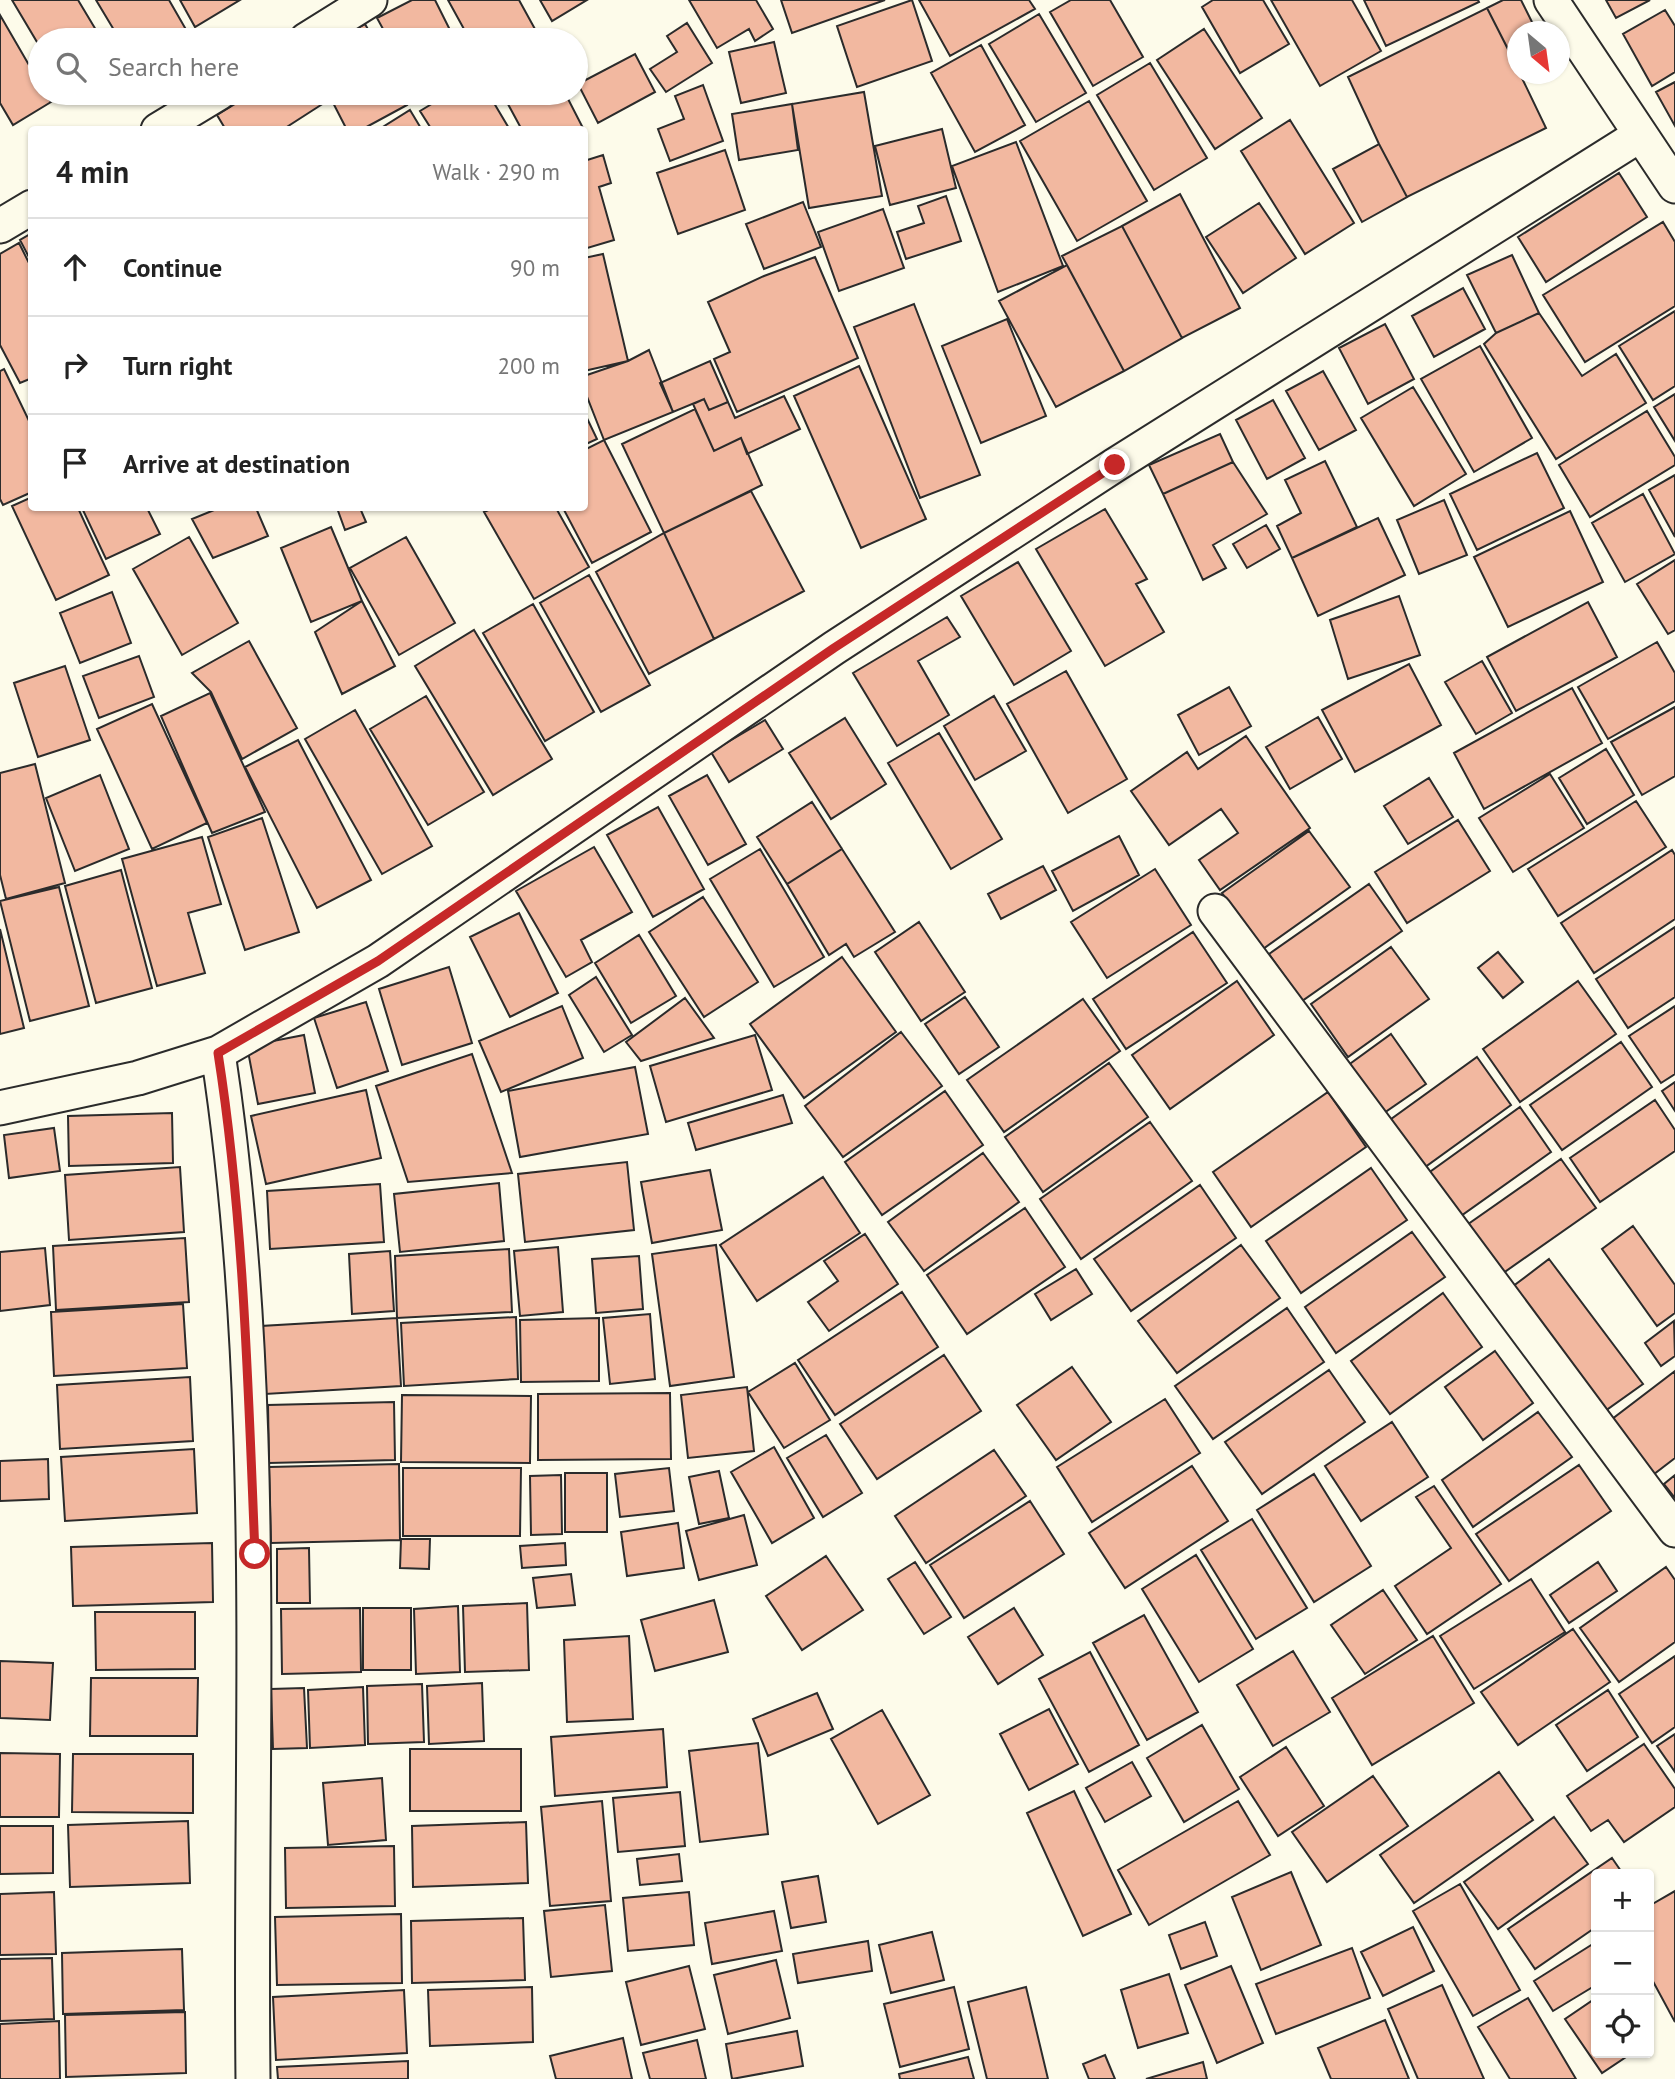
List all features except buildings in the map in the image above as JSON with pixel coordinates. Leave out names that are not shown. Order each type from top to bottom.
[{"type":"street","points":[[325,28],[370,0]]},
{"type":"street","points":[[1551,0],[1675,186]]},
{"type":"street","points":[[165,126],[199,105]]},
{"type":"street","points":[[0,1108],[138,1078],[218,1053],[378,961],[834,648],[1091,480],[1640,135]]},
{"type":"street","points":[[0,226],[28,209]]},
{"type":"street","points":[[1215,911],[1675,1530]]},
{"type":"street","points":[[218,1053],[229,1126],[246,1332],[255,1554],[251,1972],[253,2079]]},
{"type":"route","points":[[255,1554],[246,1332],[229,1126],[218,1053],[378,961],[834,648],[1115,465]]}]
